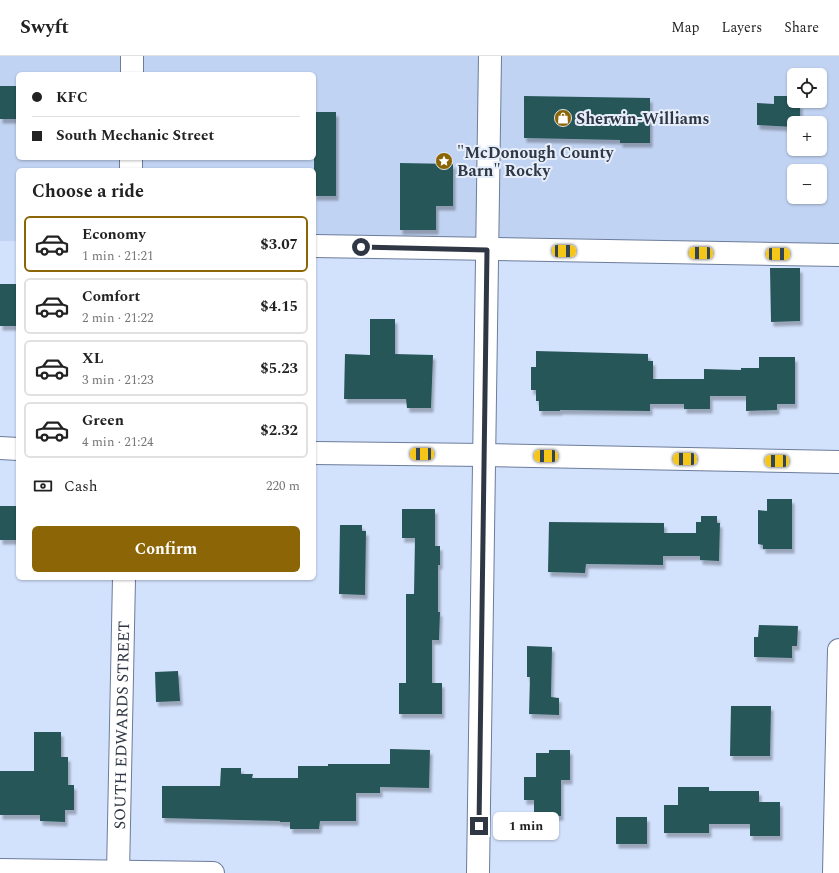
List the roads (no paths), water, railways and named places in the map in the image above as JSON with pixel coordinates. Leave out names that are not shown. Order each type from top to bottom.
[{"type":"street","points":[[132,56],[132,72]]},
{"type":"street","points":[[478,873],[490,56]]},
{"type":"street","points":[[316,246],[839,255]]},
{"type":"street","points":[[0,448],[16,448]]},
{"type":"street","points":[[316,453],[839,462]]},
{"type":"street","name":"SOUTH EDWARDS STREET","points":[[118,872],[124,580]]},
{"type":"street","points":[[834,873],[839,650]]},
{"type":"street","points":[[0,870],[213,873]]},
{"type":"place","name":"Sherwin-Williams","points":[[563,118]]},
{"type":"place","name":"\"McDonough County Barn\" Rocky","points":[[444,161]]}]
